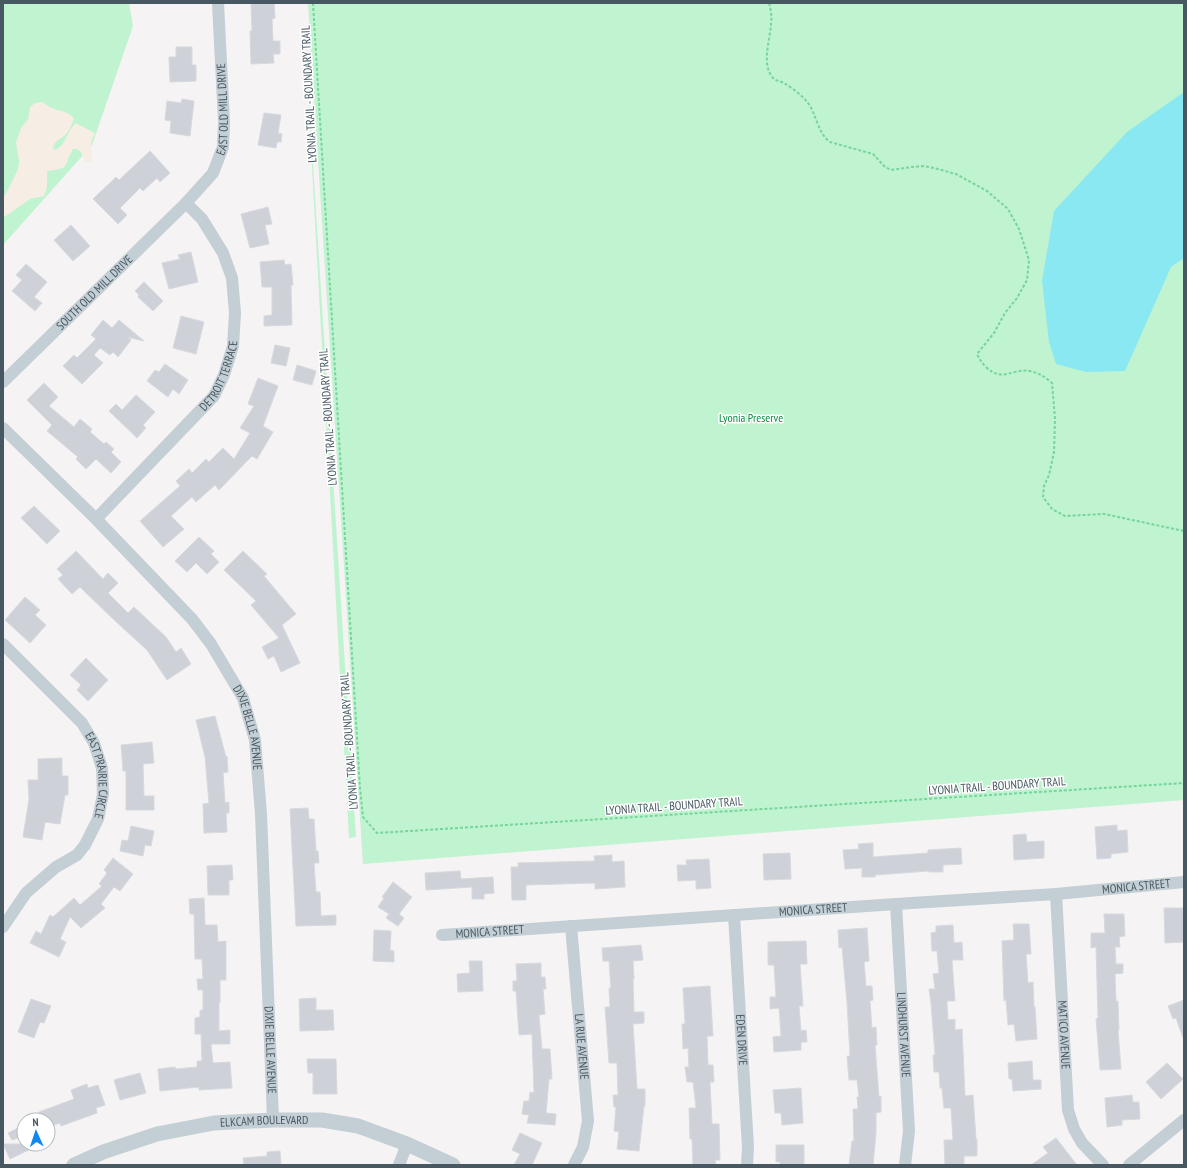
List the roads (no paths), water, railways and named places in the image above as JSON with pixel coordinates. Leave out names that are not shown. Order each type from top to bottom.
[{"type":"street","name":"EAST OLD MILL DRIVE","points":[[186,202],[213,173],[224,147],[218,3]]},
{"type":"street","name":"SOUTH OLD MILL DRIVE","points":[[3,382],[186,202]]},
{"type":"street","name":"DETROIT TERRACE","points":[[96,519],[214,396],[224,375],[233,346],[235,313],[232,278],[224,253],[202,219],[186,202]]},
{"type":"street","name":"DIXIE BELLE AVENUE","points":[[3,428],[96,519],[192,619],[212,644],[243,698],[255,740],[261,814],[273,1120]]},
{"type":"street","name":"EAST PRAIRIE CIRCLE","points":[[3,644],[82,723],[94,743],[102,768],[103,794],[98,819],[85,845],[77,855],[56,867],[26,893],[3,927]]},
{"type":"street","name":"MONICA STREET","points":[[442,935],[1056,894],[1184,882]]},
{"type":"street","name":"MATICO AVENUE","points":[[1056,894],[1068,1110],[1074,1129],[1082,1143],[1103,1165]]},
{"type":"street","name":"LINDHURST AVENUE","points":[[896,904],[909,1131],[905,1165]]},
{"type":"street","name":"EDEN DRIVE","points":[[734,915],[748,1147],[747,1165]]},
{"type":"street","name":"LA RUE AVENUE","points":[[571,926],[588,1121],[583,1147],[574,1165]]},
{"type":"street","name":"ELKCAM BOULEVARD","points":[[74,1165],[103,1152],[157,1134],[214,1123],[273,1120],[322,1120],[358,1126],[407,1144],[453,1165]]},
{"type":"street","points":[[1129,1165],[1184,1120]]},
{"type":"street","points":[[399,1165],[407,1144]]},
{"type":"water","points":[[1184,92],[1184,258],[1171,267],[1125,371],[1086,372],[1056,364],[1049,342],[1042,281],[1054,211],[1127,132]]},
{"type":"park label","name":"Lyonia Preserve","points":[[751,418]]}]
